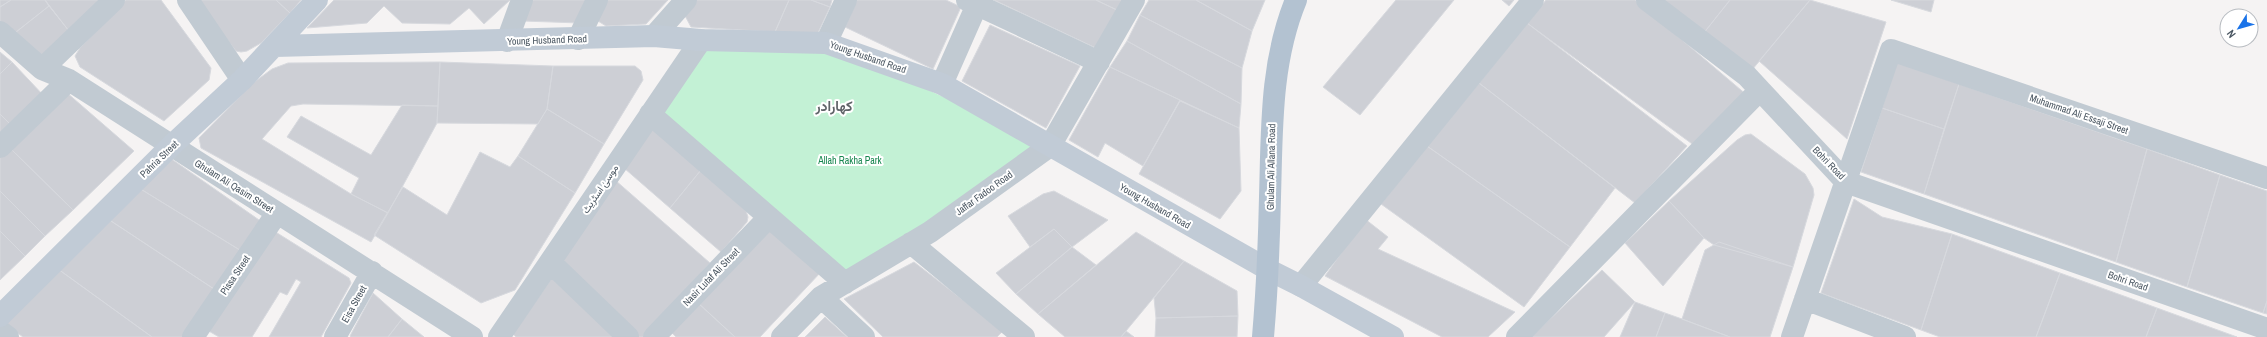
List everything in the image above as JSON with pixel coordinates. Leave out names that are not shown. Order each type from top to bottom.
[{"type":"main road","name":"Ghulam Ali Allana Road","points":[[1263,337],[1269,270],[1272,119],[1276,75],[1281,42],[1296,0]]},
{"type":"street","points":[[42,69],[114,0]]},
{"type":"street","points":[[188,0],[242,80]]},
{"type":"street","name":"Pahria Street","points":[[0,316],[171,146],[242,80],[317,0]]},
{"type":"street","points":[[507,41],[522,0]]},
{"type":"street","points":[[578,39],[597,0]]},
{"type":"street","points":[[654,36],[686,0]]},
{"type":"street","points":[[826,43],[846,0]]},
{"type":"street","name":"Jaffar Fadoo Road","points":[[782,337],[821,297],[930,232],[1050,146],[1134,0]]},
{"type":"street","points":[[1301,286],[1533,0]]},
{"type":"street","name":"Bohri Road","points":[[1647,0],[1747,76],[1846,182],[2267,329]]},
{"type":"street","points":[[942,84],[974,1],[1099,62]]},
{"type":"street","name":"Ghulam Ali Qasim Street","points":[[0,32],[42,69],[68,80],[472,337]]},
{"type":"street","name":"Young Husband Road","points":[[275,46],[654,36],[701,40],[826,43],[942,84],[1269,270],[1393,337]]},
{"type":"street","name":"موسیٰ اسٹریٹ","points":[[499,337],[701,40]]},
{"type":"street","name":"Muhammad Ali Essaji Street","points":[[1846,182],[1891,50],[2267,178]]},
{"type":"street","points":[[0,147],[68,80]]},
{"type":"street","points":[[1517,337],[1760,90]]},
{"type":"street","points":[[650,114],[845,283]]},
{"type":"street","points":[[1792,337],[1846,182]]},
{"type":"street","name":"Pissa Street","points":[[193,337],[277,213]]},
{"type":"street","name":"Nasir Lutaf Ali Street","points":[[654,337],[769,217]]},
{"type":"street","points":[[911,243],[1019,336]]},
{"type":"street","points":[[550,262],[628,337]]},
{"type":"street","name":"Eisa Street","points":[[335,337],[372,272]]},
{"type":"street","points":[[821,297],[864,337]]},
{"type":"street","points":[[1805,299],[1905,337]]},
{"type":"street","points":[[0,331],[8,337]]},
{"type":"green space","name":"Allah Rakha Park","points":[[701,40],[826,43],[1050,146],[837,287],[658,121]]},
{"type":"building","points":[[0,0],[11,0],[0,7]]},
{"type":"building","points":[[11,0],[45,0],[49,6],[11,36],[0,24],[0,7]]},
{"type":"building","points":[[45,0],[104,0],[69,31]]},
{"type":"building","points":[[126,0],[161,0],[211,68],[209,80],[164,121],[80,67],[75,56],[80,48]]},
{"type":"building","points":[[196,0],[276,0],[290,13],[261,43],[247,51],[241,52],[236,51]]},
{"type":"building","points":[[276,0],[301,0],[290,13]]},
{"type":"building","points":[[334,0],[510,0],[484,24],[469,8],[450,24],[402,23],[384,6],[367,23],[307,28]]},
{"type":"building","points":[[533,0],[591,0],[580,23],[523,21]]},
{"type":"building","points":[[605,0],[668,0],[646,24],[606,26],[598,21]]},
{"type":"building","points":[[694,0],[789,0],[775,32],[691,27],[683,12]]},
{"type":"building","points":[[789,0],[811,0],[830,7],[816,37],[775,32]]},
{"type":"building","points":[[811,0],[832,0],[830,7]]},
{"type":"building","points":[[857,0],[946,0],[961,7],[933,69],[845,27]]},
{"type":"building","points":[[994,0],[1096,0],[1119,11],[1098,49]]},
{"type":"building","points":[[1096,0],[1125,0],[1119,11]]},
{"type":"building","points":[[1149,0],[1196,0],[1252,31],[1242,68],[1140,15]]},
{"type":"building","points":[[1196,0],[1265,0],[1252,31]]},
{"type":"building","points":[[1396,0],[1454,0],[1360,115],[1323,87]]},
{"type":"building","points":[[1502,0],[1514,0],[1509,6]]},
{"type":"building","points":[[1546,0],[1635,0],[1748,96],[1695,146],[1527,23]]},
{"type":"building","points":[[1651,0],[1730,0],[1699,39]]},
{"type":"building","points":[[1730,0],[1810,0],[1747,76],[1699,39]]},
{"type":"building","points":[[1810,0],[1886,22],[1847,139],[1759,61]]},
{"type":"building","points":[[1891,0],[1934,0],[1931,12]]},
{"type":"building","points":[[49,6],[69,31],[41,57],[16,32]]},
{"type":"building","points":[[1140,15],[1242,68],[1241,104],[1127,41]]},
{"type":"building","points":[[1527,23],[1687,146],[1635,203],[1479,83]]},
{"type":"building","points":[[990,25],[1080,66],[1046,128],[962,81]]},
{"type":"building","points":[[1127,41],[1241,104],[1239,128],[1110,67]]},
{"type":"building","points":[[0,52],[12,62],[0,74]]},
{"type":"building","points":[[12,62],[44,96],[12,126],[0,114],[0,74]]},
{"type":"building","points":[[440,62],[553,66],[547,109],[538,124],[437,123]]},
{"type":"building","points":[[440,62],[438,106],[303,104],[291,106],[262,139],[351,194],[388,213],[371,242],[201,148],[199,138],[253,83],[272,69],[288,63]]},
{"type":"building","points":[[1897,62],[1959,84],[1944,129],[1882,108]]},
{"type":"building","points":[[553,66],[635,66],[641,71],[643,80],[604,144],[547,109]]},
{"type":"building","points":[[1110,67],[1180,100],[1143,166],[1105,143],[1098,157],[1069,140]]},
{"type":"building","points":[[1479,83],[1615,188],[1570,247],[1427,146]]},
{"type":"building","points":[[1959,84],[2147,149],[2116,262],[1924,194]]},
{"type":"building","points":[[66,92],[134,151],[73,210],[9,147]]},
{"type":"building","points":[[1180,101],[1239,128],[1241,191],[1220,219],[1139,174]]},
{"type":"building","points":[[402,105],[438,106],[437,123],[388,213],[351,194],[359,178],[287,137],[301,116],[371,155]]},
{"type":"building","points":[[1882,108],[1944,129],[1924,194],[1861,172]]},
{"type":"building","points":[[547,109],[604,144],[575,193],[518,156]]},
{"type":"building","points":[[0,114],[12,126],[0,138]]},
{"type":"building","points":[[652,125],[701,170],[670,208],[624,168]]},
{"type":"building","points":[[1751,134],[1805,174],[1813,188],[1814,195],[1793,267],[1714,245],[1704,238],[1669,201],[1737,140],[1745,135]]},
{"type":"building","points":[[1427,146],[1570,247],[1524,307],[1381,204]]},
{"type":"building","points":[[9,147],[73,210],[45,236],[0,191],[0,156]]},
{"type":"building","points":[[2147,149],[2220,175],[2187,287],[2116,262]]},
{"type":"building","points":[[480,152],[510,167],[518,156],[575,193],[515,290],[481,303],[374,235],[403,187],[447,215]]},
{"type":"building","points":[[170,158],[262,222],[243,252],[139,188]]},
{"type":"building","points":[[701,170],[746,211],[748,217],[747,222],[721,252],[670,208]]},
{"type":"building","points":[[2220,175],[2267,191],[2267,301],[2263,313],[2187,287]]},
{"type":"building","points":[[615,180],[710,263],[643,337],[637,337],[560,261]]},
{"type":"building","points":[[139,188],[243,252],[217,291],[108,219]]},
{"type":"building","points":[[0,191],[45,236],[25,256],[0,231]]},
{"type":"building","points":[[1054,191],[1108,220],[1072,247],[1054,229],[1030,247],[1008,216],[1043,194]]},
{"type":"building","points":[[1854,199],[1882,217],[1952,234],[1921,330],[1821,293]]},
{"type":"building","points":[[1669,201],[1704,238],[1663,286],[1625,243]]},
{"type":"building","points":[[108,219],[217,291],[186,337],[152,337],[58,269]]},
{"type":"building","points":[[1365,219],[1388,237],[1378,249],[1515,312],[1488,337],[1442,337],[1325,276]]},
{"type":"building","points":[[771,226],[821,272],[760,337],[735,337],[697,302]]},
{"type":"building","points":[[1054,229],[1072,247],[1016,294],[996,273]]},
{"type":"building","points":[[0,231],[25,256],[0,280]]},
{"type":"building","points":[[274,231],[349,278],[351,283],[321,337],[269,337],[301,282],[296,279],[287,295],[280,292],[252,337],[219,337],[207,330]]},
{"type":"building","points":[[1136,232],[1184,261],[1121,337],[1065,337],[1038,314]]},
{"type":"building","points":[[1952,234],[2060,273],[2036,337],[1940,337],[1921,330]]},
{"type":"building","points":[[1719,242],[1793,267],[1770,337],[1730,337],[1682,319],[1705,250]]},
{"type":"building","points":[[1072,247],[1096,265],[1038,314],[1016,294]]},
{"type":"building","points":[[1184,261],[1237,291],[1238,316],[1156,318],[1154,298]]},
{"type":"building","points":[[914,262],[1003,331],[997,337],[883,337],[844,299]]},
{"type":"building","points":[[58,269],[152,337],[23,337],[4,323]]},
{"type":"building","points":[[1602,270],[1635,302],[1604,337],[1531,337]]},
{"type":"building","points":[[2060,273],[2157,308],[2146,337],[2036,337]]},
{"type":"building","points":[[554,275],[617,337],[516,337],[513,334]]},
{"type":"building","points":[[373,293],[402,319],[388,337],[351,337],[350,336]]},
{"type":"building","points":[[2267,301],[2267,314],[2263,313]]},
{"type":"building","points":[[697,302],[735,337],[676,337],[670,331]]},
{"type":"building","points":[[1635,302],[1665,313],[1656,337],[1620,337]]},
{"type":"building","points":[[2157,308],[2237,337],[2146,337]]},
{"type":"building","points":[[1665,313],[1682,319],[1730,337],[1656,337]]},
{"type":"building","points":[[1238,316],[1237,337],[1155,337],[1156,318]]},
{"type":"building","points":[[825,317],[847,337],[805,337]]},
{"type":"building","points":[[402,319],[424,337],[388,337]]},
{"type":"building","points":[[1126,331],[1134,337],[1121,337]]},
{"type":"district","name":"کھارادر","points":[[834,106]]}]
